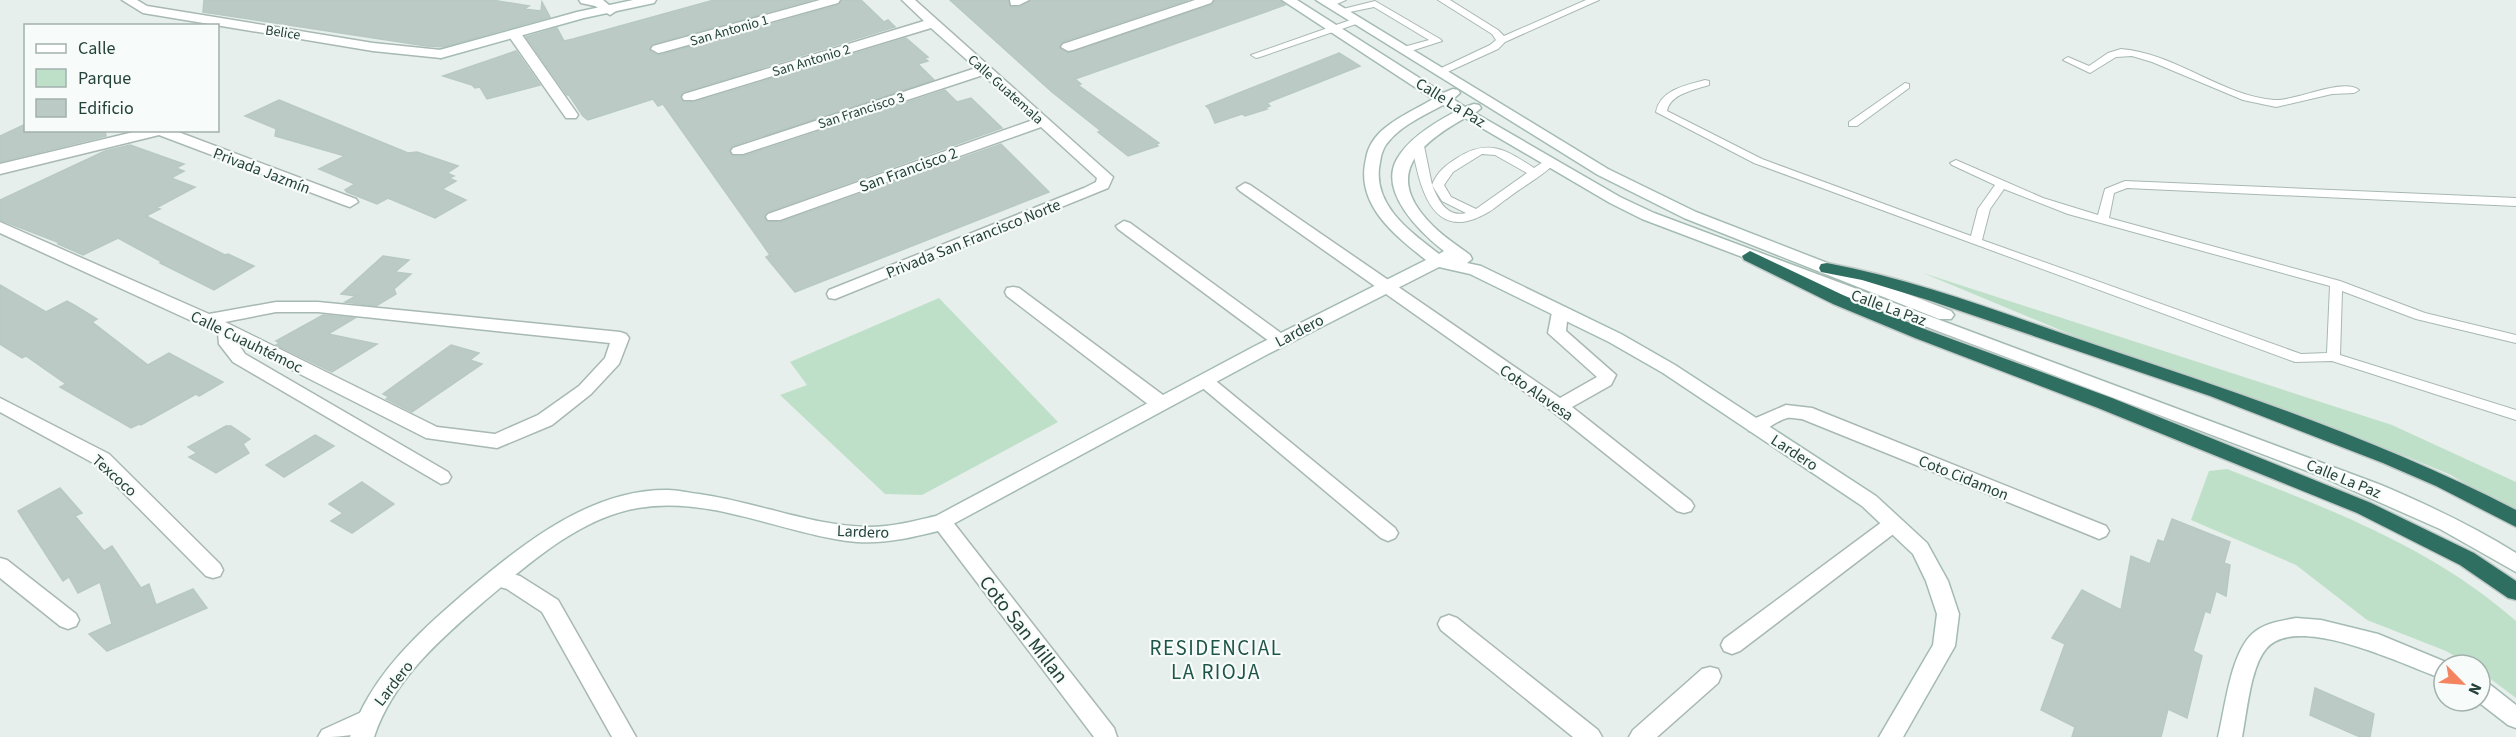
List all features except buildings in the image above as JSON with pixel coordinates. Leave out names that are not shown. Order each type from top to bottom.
[{"type":"highway","points":[[1750,256],[1839,300],[2105,403],[2364,508],[2467,559],[2516,592]]},
{"type":"highway","points":[[1827,268],[1865,275],[1936,297],[2216,392],[2390,458],[2443,481],[2516,519]]},
{"type":"street","name":"Belice","points":[[128,0],[143,9],[373,47],[441,54],[515,35]]},
{"type":"street","points":[[585,0],[605,4],[650,0]]},
{"type":"street","name":"San Antonio 1","points":[[658,49],[834,0]]},
{"type":"street","name":"Calle Guatemala","points":[[908,0],[1105,177]]},
{"type":"street","points":[[1068,47],[1207,0]]},
{"type":"street","name":"Calle La Paz","points":[[1288,0],[1464,112],[1648,216],[1750,256],[1940,319],[2379,480],[2495,537],[2516,552]]},
{"type":"street","points":[[571,115],[515,35],[582,15],[605,4]]},
{"type":"street","name":"Calle La Paz","points":[[1333,4],[1356,21],[1603,172],[1690,215],[1827,268],[1940,319],[2400,500],[2449,524],[2516,564]]},
{"type":"street","name":"San Antonio 2","points":[[689,97],[933,23]]},
{"type":"street","name":"San Francisco 3","points":[[738,151],[985,70]]},
{"type":"street","points":[[1404,161],[1374,154],[1380,141],[1391,130],[1443,98],[1465,88]]},
{"type":"street","points":[[1456,252],[1431,234],[1408,203],[1401,186],[1404,161],[1418,146],[1464,112],[1490,102]]},
{"type":"street","name":"San Francisco 2","points":[[774,217],[1043,121]]},
{"type":"street","name":"Privada Jazmín","points":[[0,169],[154,132]]},
{"type":"street","name":"Privada Jazmín","points":[[161,132],[350,202]]},
{"type":"street","name":"Lardero","points":[[1374,154],[1370,179],[1381,208],[1399,231],[1437,261],[1475,270],[1615,338],[1660,364],[1869,501],[1920,549],[1937,581],[1948,614],[1944,646],[1891,737]]},
{"type":"street","name":"Privada San Francisco Norte","points":[[835,294],[1089,191],[1102,185],[1105,177]]},
{"type":"street","name":"Coto Alavesa","points":[[1245,188],[1559,406],[1684,506]]},
{"type":"street","points":[[1124,226],[1279,340]]},
{"type":"street","name":"Calle Cuauhtémoc","points":[[0,227],[207,320],[433,433],[497,441],[545,420],[585,390],[613,360],[620,339],[318,307],[276,307],[207,320]]},
{"type":"street","name":"Lardero","points":[[364,728],[387,687],[440,626],[497,578],[560,530],[622,505],[667,497],[721,505],[817,528],[858,534],[889,534],[942,522],[1160,403],[1383,286],[1456,252],[1475,270]]},
{"type":"street","points":[[1013,292],[1160,403]]},
{"type":"street","points":[[1559,310],[1557,333],[1607,375],[1605,381],[1559,406]]},
{"type":"street","points":[[227,331],[228,344],[239,358],[441,477]]},
{"type":"street","points":[[1205,381],[1388,533]]},
{"type":"street","name":"Texcoco","points":[[0,404],[102,459],[213,570]]},
{"type":"street","name":"Coto Cidamon","points":[[1756,426],[1786,411],[1805,413],[2099,531]]},
{"type":"street","name":"Coto San Millan","points":[[942,522],[1106,735]]},
{"type":"street","points":[[1732,645],[1893,524]]},
{"type":"street","points":[[0,566],[68,620]]},
{"type":"street","points":[[497,578],[513,582],[550,606],[624,737]]},
{"type":"street","points":[[1449,624],[1590,737]]},
{"type":"street","points":[[2230,737],[2248,662],[2259,641],[2272,631],[2289,626],[2310,626],[2384,644],[2432,665]]},
{"type":"street","points":[[1641,737],[1710,676]]},
{"type":"street","points":[[2492,699],[2516,718]]},
{"type":"street","points":[[330,737],[364,728]]},
{"type":"lane","points":[[1443,0],[1495,32],[1502,40]]},
{"type":"lane","points":[[1441,72],[1494,47],[1502,40],[1594,0]]},
{"type":"lane","points":[[1333,4],[1375,4],[1437,41],[1404,50]]},
{"type":"lane","points":[[1256,55],[1356,21]]},
{"type":"lane","points":[[2068,60],[2090,70],[2112,55],[2121,52],[2133,53],[2156,60],[2247,98],[2276,104],[2332,91],[2354,90]]},
{"type":"lane","points":[[1705,83],[1666,99],[1661,106],[1661,112],[1758,161],[1975,242],[2300,358],[2333,357],[2516,415]]},
{"type":"lane","points":[[1853,124],[1905,86]]},
{"type":"lane","points":[[1418,146],[1425,180],[1435,206],[1443,215],[1454,218],[1468,218],[1477,214],[1550,162]]},
{"type":"lane","points":[[1477,214],[1446,199],[1438,185],[1443,173],[1480,149],[1492,150],[1535,172]]},
{"type":"lane","points":[[1956,163],[2039,200],[2103,220],[2336,284],[2421,316],[2516,339]]},
{"type":"lane","points":[[1975,242],[1984,209],[2002,183]]},
{"type":"lane","points":[[2103,220],[2109,191],[2125,184],[2516,202]]},
{"type":"lane","points":[[2333,357],[2336,284]]},
{"type":"green space","points":[[1923,273],[2392,425],[2516,482],[2516,514],[2451,475],[2410,458],[2113,352]]},
{"type":"green space","points":[[939,298],[1058,422],[922,495],[885,494],[780,395],[807,385],[790,362]]},
{"type":"green space","points":[[2227,469],[2341,515],[2415,551],[2484,595],[2516,621],[2516,698],[2492,680],[2492,653],[2449,653],[2367,620],[2296,565],[2191,520],[2209,471]]},
{"type":"district","name":"RESIDENCIAL LA RIOJA","points":[[1216,660]]}]
